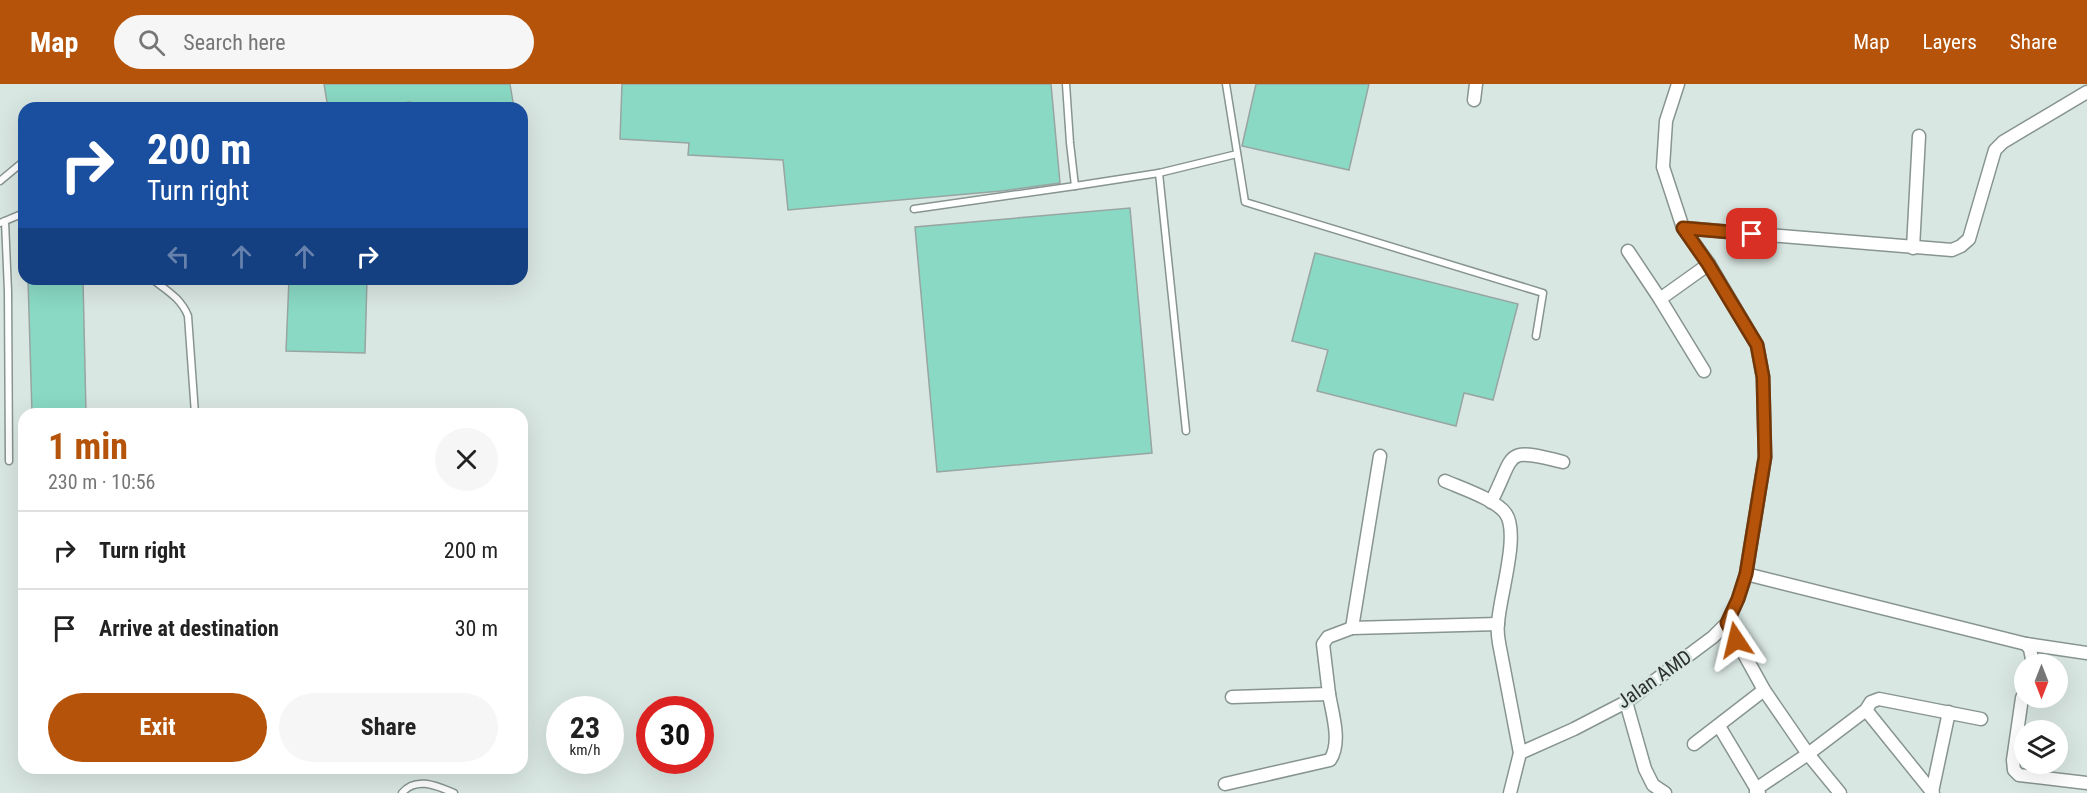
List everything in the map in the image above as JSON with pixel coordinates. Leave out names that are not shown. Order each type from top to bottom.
[{"type":"street","points":[[1474,100],[1476,84]]},
{"type":"street","name":"Jalan AMD","points":[[1520,753],[1626,702],[1713,637],[1727,623],[1746,574],[1765,457],[1763,377],[1757,345],[1708,264],[1683,228],[1663,167],[1666,121],[1676,84]]},
{"type":"street","points":[[1683,228],[1952,250],[1969,239],[1995,150],[2003,142],[2087,92]]},
{"type":"street","points":[[1913,248],[1919,136]]},
{"type":"street","points":[[1628,251],[1704,371]]},
{"type":"street","points":[[1660,299],[1708,264]]},
{"type":"street","points":[[1491,502],[1511,459],[1521,454],[1532,454],[1563,462]]},
{"type":"street","points":[[1352,628],[1380,456]]},
{"type":"street","points":[[1445,481],[1491,502],[1506,514],[1511,528],[1498,624],[1499,643],[1520,753],[1510,793]]},
{"type":"street","points":[[1746,574],[2026,644],[2087,653]]},
{"type":"street","points":[[1727,623],[1764,690],[1808,754],[1840,793]]},
{"type":"street","points":[[1225,784],[1330,760],[1335,752],[1335,741],[1322,650],[1328,637],[1352,628],[1498,624]]},
{"type":"street","points":[[2026,644],[2031,654]]},
{"type":"street","points":[[1694,744],[1764,690]]},
{"type":"street","points":[[1232,697],[1329,694]]},
{"type":"street","points":[[1719,726],[1757,792],[1866,710],[1871,702],[1879,699],[1981,719]]},
{"type":"street","points":[[1626,702],[1645,769],[1653,785],[1665,793]]},
{"type":"street","points":[[2021,708],[2014,770],[2019,775],[2087,783]]},
{"type":"street","points":[[1866,710],[1933,792]]},
{"type":"street","points":[[1933,792],[1949,712]]},
{"type":"street","points":[[1646,793],[1649,777]]},
{"type":"lane","points":[[1066,84],[1076,186]]},
{"type":"lane","points":[[1226,84],[1245,202],[1543,293],[1536,336]]},
{"type":"lane","points":[[914,209],[1159,173],[1238,154]]},
{"type":"lane","points":[[0,181],[18,166]]},
{"type":"lane","points":[[1159,173],[1186,431]]},
{"type":"lane","points":[[9,461],[8,291],[2,222],[18,215]]},
{"type":"lane","points":[[159,285],[184,306],[188,316],[195,408]]},
{"type":"lane","points":[[402,793],[408,786],[420,783],[454,793]]},
{"type":"building","points":[[324,84],[510,84],[513,102],[410,102],[327,102]]},
{"type":"building","points":[[622,84],[1051,84],[1060,183],[1001,191],[788,210],[783,160],[688,155],[689,143],[620,139]]},
{"type":"building","points":[[1256,84],[1369,84],[1349,170],[1242,146]]},
{"type":"building","points":[[1130,208],[1152,453],[937,472],[915,227]]},
{"type":"building","points":[[1315,253],[1518,304],[1493,400],[1464,393],[1456,426],[1317,391],[1328,350],[1292,341]]},
{"type":"building","points":[[28,285],[83,285],[86,408],[32,408]]},
{"type":"building","points":[[289,285],[367,285],[365,353],[286,351]]},
{"type":"route","points":[[1736,640],[1727,623],[1746,574],[1765,457],[1763,377],[1757,345],[1708,264],[1683,228],[1752,234]]}]
